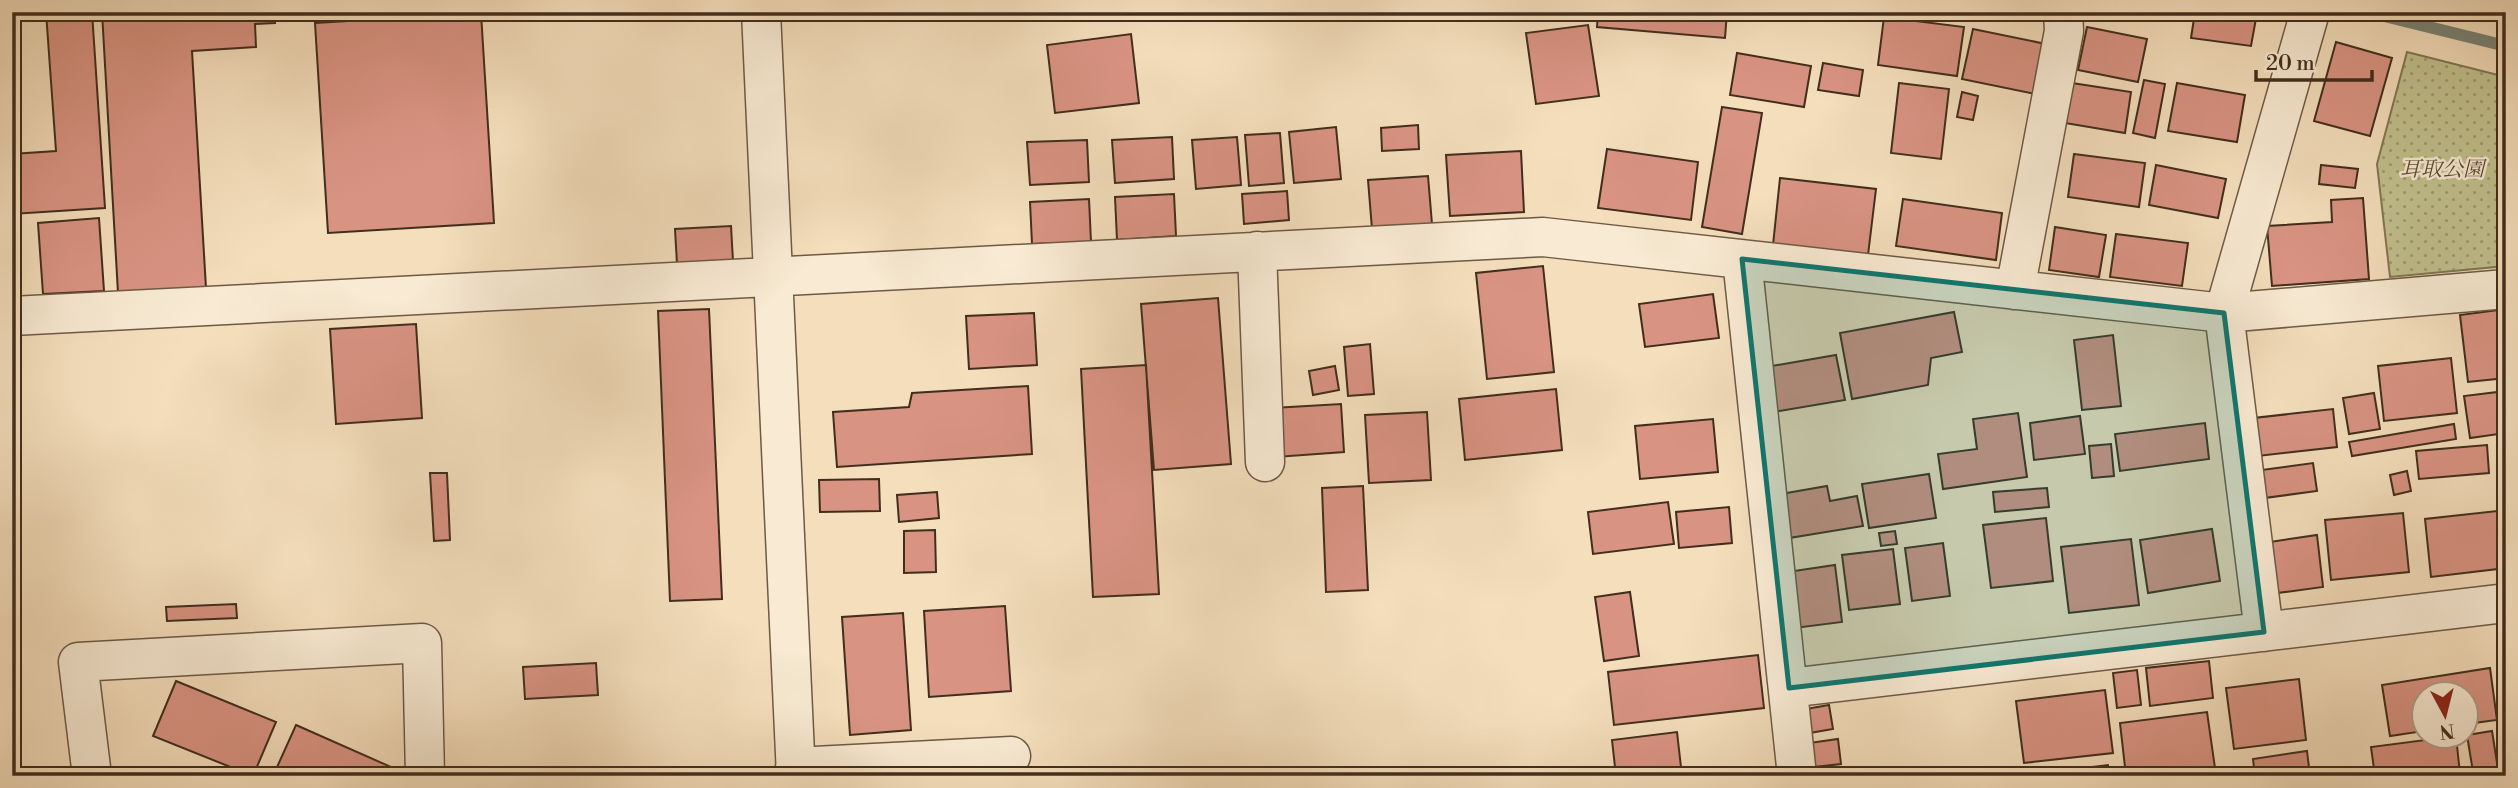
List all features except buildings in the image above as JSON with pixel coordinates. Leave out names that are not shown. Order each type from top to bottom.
[{"type":"street","points":[[761,12],[795,771],[1011,756]]},
{"type":"street","points":[[2015,290],[2064,31],[2063,12]]},
{"type":"street","points":[[2264,632],[2224,313],[2308,18]]},
{"type":"street","points":[[12,316],[1543,237],[2224,313],[2506,289]]},
{"type":"street","points":[[1257,251],[1265,462]]},
{"type":"street","points":[[1742,259],[1797,776]]},
{"type":"street","points":[[1789,688],[2506,603]]},
{"type":"street","points":[[92,776],[78,662],[422,643],[425,776]]},
{"type":"highlighted area","points":[[1742,259],[2224,313],[2264,632],[1789,688]]},
{"type":"green space","name":"耳取公園","points":[[2407,52],[2506,77],[2506,266],[2390,277],[2377,164]]},
{"type":"waterway","points":[[2368,12],[2506,46]]}]
